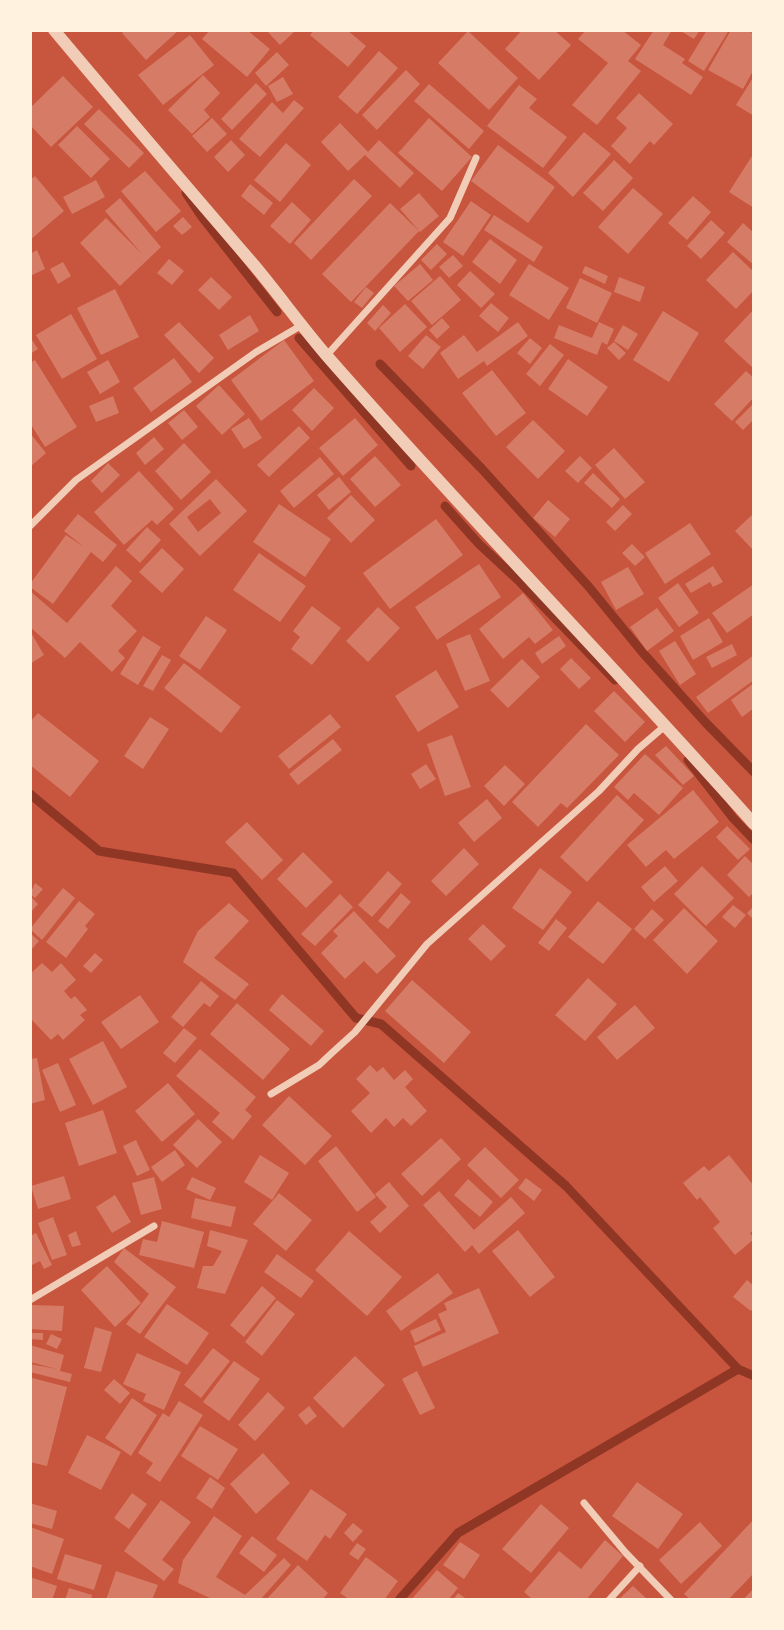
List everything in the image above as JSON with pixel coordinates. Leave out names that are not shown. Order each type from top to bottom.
[{"type":"street","points":[[54,30],[255,266],[327,355],[667,725],[754,824]]},
{"type":"street","points":[[327,355],[450,218],[475,158]]},
{"type":"street","points":[[30,526],[76,480],[256,352],[302,325]]},
{"type":"street","points":[[271,1094],[326,1058],[355,1032],[427,944],[600,791],[638,749],[667,725]]},
{"type":"street","points":[[30,1300],[154,1226]]},
{"type":"street","points":[[584,1503],[671,1600]]},
{"type":"street","points":[[608,1600],[640,1566]]},
{"type":"building","points":[[126,30],[179,30],[146,60],[122,33]]},
{"type":"building","points":[[210,30],[247,30],[270,49],[247,77],[202,39]]},
{"type":"building","points":[[266,30],[296,30],[280,45]]},
{"type":"building","points":[[314,30],[347,30],[366,46],[348,67],[310,35]]},
{"type":"building","points":[[522,30],[554,30],[571,45],[539,80],[505,49]]},
{"type":"building","points":[[586,30],[622,30],[641,45],[628,61],[641,71],[597,125],[572,105],[608,63],[578,39]]},
{"type":"building","points":[[654,30],[672,30],[663,45],[685,59],[682,63],[703,77],[691,95],[635,59]]},
{"type":"building","points":[[679,30],[700,30],[694,39]]},
{"type":"building","points":[[707,30],[729,30],[704,71],[688,61]]},
{"type":"building","points":[[731,30],[747,30],[754,34],[754,69],[743,89],[708,70]]},
{"type":"building","points":[[468,31],[518,78],[489,110],[438,63]]},
{"type":"building","points":[[190,35],[214,65],[163,105],[138,75]]},
{"type":"building","points":[[379,51],[398,68],[357,114],[338,97]]},
{"type":"building","points":[[277,52],[289,65],[266,86],[255,73]]},
{"type":"building","points":[[406,70],[420,84],[377,130],[362,115]]},
{"type":"building","points":[[203,75],[220,93],[204,110],[210,117],[192,134],[168,110]]},
{"type":"building","points":[[63,76],[93,107],[51,147],[30,125],[30,108]]},
{"type":"building","points":[[754,76],[754,116],[736,105]]},
{"type":"building","points":[[283,77],[293,94],[277,102],[268,86]]},
{"type":"building","points":[[256,83],[267,94],[232,130],[221,119]]},
{"type":"building","points":[[429,84],[484,131],[469,149],[414,101]]},
{"type":"building","points":[[519,85],[537,99],[529,108],[567,137],[543,168],[487,126]]},
{"type":"building","points":[[639,93],[673,124],[654,145],[650,141],[630,164],[611,146],[627,128],[616,118]]},
{"type":"building","points":[[294,100],[304,108],[260,157],[239,139],[272,102],[283,113]]},
{"type":"building","points":[[99,109],[144,153],[129,168],[84,124]]},
{"type":"building","points":[[212,118],[227,134],[207,152],[192,136]]},
{"type":"building","points":[[429,118],[472,157],[442,191],[398,153]]},
{"type":"building","points":[[340,123],[368,152],[379,140],[414,173],[400,188],[365,155],[348,171],[321,142]]},
{"type":"building","points":[[77,126],[110,159],[91,178],[58,145]]},
{"type":"building","points":[[584,132],[611,154],[573,197],[548,173]]},
{"type":"building","points":[[231,140],[245,155],[228,172],[214,157]]},
{"type":"building","points":[[286,143],[311,165],[280,202],[254,180]]},
{"type":"building","points":[[498,145],[555,187],[528,223],[471,181]]},
{"type":"building","points":[[752,156],[754,157],[754,208],[729,192]]},
{"type":"building","points":[[614,160],[633,178],[603,211],[583,193]]},
{"type":"building","points":[[145,171],[181,211],[156,232],[121,191]]},
{"type":"building","points":[[35,176],[64,211],[30,240],[30,180]]},
{"type":"building","points":[[354,179],[372,196],[311,260],[294,243]]},
{"type":"building","points":[[96,180],[105,197],[72,214],[63,197]]},
{"type":"building","points":[[250,184],[273,203],[264,215],[241,196]]},
{"type":"building","points":[[633,188],[663,214],[628,254],[598,227]]},
{"type":"building","points":[[419,193],[439,216],[420,232],[400,209]]},
{"type":"building","points":[[693,196],[711,212],[687,240],[668,223]]},
{"type":"building","points":[[120,198],[161,247],[120,286],[80,243],[106,218],[142,254],[105,211]]},
{"type":"building","points":[[471,201],[491,215],[463,256],[443,242]]},
{"type":"building","points":[[292,202],[311,220],[290,244],[270,226]]},
{"type":"building","points":[[390,203],[419,231],[351,302],[322,274]]},
{"type":"building","points":[[494,215],[543,247],[534,262],[484,230]]},
{"type":"building","points":[[183,217],[192,227],[182,235],[173,226]]},
{"type":"building","points":[[711,220],[725,233],[701,259],[687,246]]},
{"type":"building","points":[[743,223],[754,233],[754,265],[727,242]]},
{"type":"building","points":[[490,239],[517,260],[500,284],[472,262]]},
{"type":"building","points":[[437,244],[447,254],[431,270],[421,260]]},
{"type":"building","points":[[37,250],[45,269],[30,276],[30,254]]},
{"type":"building","points":[[733,252],[754,272],[754,290],[736,309],[706,280]]},
{"type":"building","points":[[453,255],[463,266],[449,278],[439,267]]},
{"type":"building","points":[[169,259],[184,271],[172,285],[157,273]]},
{"type":"building","points":[[63,262],[71,276],[58,284],[50,269]]},
{"type":"building","points":[[420,264],[433,280],[408,301],[394,286]]},
{"type":"building","points":[[529,264],[569,288],[549,320],[509,295]]},
{"type":"building","points":[[585,266],[608,276],[605,284],[582,273]]},
{"type":"building","points":[[470,271],[495,294],[481,308],[457,285]]},
{"type":"building","points":[[440,276],[461,300],[432,325],[411,301]]},
{"type":"building","points":[[211,277],[232,297],[219,310],[198,290]]},
{"type":"building","points":[[619,277],[645,287],[640,302],[614,292]]},
{"type":"building","points":[[580,278],[612,293],[597,323],[566,308]]},
{"type":"building","points":[[366,287],[374,293],[362,308],[354,302]]},
{"type":"building","points":[[115,289],[139,337],[101,355],[77,308]]},
{"type":"building","points":[[491,303],[509,318],[498,332],[479,316]]},
{"type":"building","points":[[405,304],[427,327],[400,352],[379,328]]},
{"type":"building","points":[[383,305],[391,313],[375,331],[367,323]]},
{"type":"building","points":[[754,309],[754,369],[724,341]]},
{"type":"building","points":[[663,311],[699,333],[669,382],[633,360]]},
{"type":"building","points":[[71,314],[97,359],[62,379],[36,335]]},
{"type":"building","points":[[250,315],[259,331],[228,350],[219,335]]},
{"type":"building","points":[[442,318],[450,327],[437,339],[429,330]]},
{"type":"building","points":[[179,322],[214,358],[199,373],[164,335]]},
{"type":"building","points":[[518,322],[528,336],[487,366],[484,361],[458,379],[440,353],[464,335],[477,352]]},
{"type":"building","points":[[599,322],[614,329],[607,345],[602,342],[597,355],[554,338],[559,325],[592,338]]},
{"type":"building","points":[[623,325],[638,334],[628,350],[614,341]]},
{"type":"building","points":[[426,335],[441,347],[423,369],[408,356]]},
{"type":"building","points":[[30,337],[38,349],[30,354]]},
{"type":"building","points":[[530,338],[542,348],[530,364],[517,353]]},
{"type":"building","points":[[284,340],[314,381],[261,421],[231,380]]},
{"type":"building","points":[[614,342],[626,353],[619,360],[607,348]]},
{"type":"building","points":[[550,344],[564,355],[540,386],[526,374]]},
{"type":"building","points":[[174,358],[192,382],[151,412],[133,388]]},
{"type":"building","points":[[568,359],[608,387],[587,416],[548,389]]},
{"type":"building","points":[[35,360],[77,427],[45,447],[30,423],[30,363]]},
{"type":"building","points":[[108,360],[120,382],[100,394],[87,372]]},
{"type":"building","points":[[492,370],[526,413],[496,436],[462,393]]},
{"type":"building","points":[[746,371],[754,378],[754,397],[732,421],[714,404]]},
{"type":"building","points":[[219,385],[245,414],[222,435],[196,406]]},
{"type":"building","points":[[314,388],[334,408],[312,431],[292,410]]},
{"type":"building","points":[[113,396],[119,413],[96,422],[89,406]]},
{"type":"building","points":[[754,403],[754,419],[743,430],[735,422]]},
{"type":"building","points":[[184,410],[198,427],[182,440],[168,423]]},
{"type":"building","points":[[249,418],[262,438],[244,449],[231,429]]},
{"type":"building","points":[[355,418],[378,445],[343,476],[319,448]]},
{"type":"building","points":[[533,420],[565,451],[538,479],[506,447]]},
{"type":"building","points":[[299,426],[310,438],[269,477],[257,465]]},
{"type":"building","points":[[30,433],[46,453],[30,467]]},
{"type":"building","points":[[154,437],[164,449],[145,465],[136,453]]},
{"type":"building","points":[[184,443],[211,472],[181,500],[155,471]]},
{"type":"building","points":[[614,448],[645,482],[625,499],[595,465]]},
{"type":"building","points":[[375,456],[401,485],[375,507],[350,479]]},
{"type":"building","points":[[580,456],[592,468],[578,483],[565,471]]},
{"type":"building","points":[[320,457],[334,474],[294,508],[280,491]]},
{"type":"building","points":[[108,463],[120,475],[102,493],[91,481]]},
{"type":"building","points":[[139,471],[174,509],[157,525],[152,520],[124,545],[94,512]]},
{"type":"building","points":[[593,473],[620,499],[612,508],[584,483]]},
{"type":"building","points":[[339,477],[351,492],[329,510],[317,495]]},
{"type":"building","points":[[216,479],[247,511],[200,556],[169,524]],"holes":[[[210,499],[221,513],[198,532],[187,517]]]},
{"type":"building","points":[[351,495],[375,520],[351,543],[327,518]]},
{"type":"building","points":[[548,500],[570,519],[555,537],[533,518]]},
{"type":"building","points":[[279,504],[331,539],[305,577],[253,542]]},
{"type":"building","points":[[623,505],[632,514],[615,531],[606,522]]},
{"type":"building","points":[[754,513],[754,551],[735,531]]},
{"type":"building","points":[[78,514],[117,545],[103,562],[91,552],[53,604],[30,587],[30,584],[66,535],[84,547],[64,531]]},
{"type":"building","points":[[436,519],[463,555],[390,609],[363,573]]},
{"type":"building","points":[[690,523],[711,554],[665,584],[645,553]]},
{"type":"building","points":[[147,527],[161,540],[140,563],[126,550]]},
{"type":"building","points":[[632,544],[645,557],[635,566],[622,553]]},
{"type":"building","points":[[162,548],[184,569],[162,593],[139,572]]},
{"type":"building","points":[[259,553],[306,586],[280,622],[233,590]]},
{"type":"building","points":[[479,564],[501,597],[437,640],[415,607]]},
{"type":"building","points":[[116,566],[132,581],[111,606],[137,631],[118,651],[125,658],[112,672],[80,642],[65,658],[30,627],[30,591],[67,623]]},
{"type":"building","points":[[713,566],[723,582],[713,587],[710,582],[691,593],[685,584]]},
{"type":"building","points":[[628,567],[644,594],[616,610],[601,582]]},
{"type":"building","points":[[678,583],[699,613],[679,627],[658,598]]},
{"type":"building","points":[[754,584],[754,614],[727,633],[712,613]]},
{"type":"building","points":[[523,593],[553,630],[535,644],[529,637],[503,659],[479,629]]},
{"type":"building","points":[[312,606],[341,628],[312,665],[291,649],[300,637],[293,631]]},
{"type":"building","points":[[378,607],[400,628],[368,662],[346,641]]},
{"type":"building","points":[[657,608],[674,631],[647,651],[630,627]]},
{"type":"building","points":[[206,616],[227,630],[200,670],[179,656]]},
{"type":"building","points":[[709,618],[723,642],[693,660],[680,636]]},
{"type":"building","points":[[30,631],[44,655],[30,664]]},
{"type":"building","points":[[470,634],[490,681],[465,691],[446,644]]},
{"type":"building","points":[[143,636],[161,647],[138,685],[120,674]]},
{"type":"building","points":[[559,636],[566,646],[542,664],[535,653]]},
{"type":"building","points":[[675,641],[696,674],[680,685],[659,651]]},
{"type":"building","points":[[732,644],[737,655],[712,668],[706,657]]},
{"type":"building","points":[[162,655],[171,660],[153,691],[143,686]]},
{"type":"building","points":[[754,655],[754,680],[708,713],[696,697]]},
{"type":"building","points":[[571,658],[591,678],[579,689],[560,669]]},
{"type":"building","points":[[522,659],[540,677],[508,708],[490,690]]},
{"type":"building","points":[[184,663],[241,707],[221,733],[164,688]]},
{"type":"building","points":[[436,670],[459,707],[418,732],[395,696]]},
{"type":"building","points":[[754,683],[754,708],[742,717],[731,700]]},
{"type":"building","points":[[614,691],[645,722],[625,742],[594,711]]},
{"type":"building","points":[[38,713],[99,761],[70,797],[30,765],[30,722]]},
{"type":"building","points":[[330,714],[341,727],[289,769],[278,756]]},
{"type":"building","points":[[150,717],[169,729],[143,769],[124,756]]},
{"type":"building","points":[[586,724],[619,755],[567,808],[561,803],[538,827],[512,802]]},
{"type":"building","points":[[452,735],[471,787],[445,796],[427,744]]},
{"type":"building","points":[[333,739],[342,750],[298,785],[289,774]]},
{"type":"building","points":[[666,746],[694,776],[683,785],[655,755]]},
{"type":"building","points":[[645,754],[683,788],[659,815],[634,793],[628,800],[614,787]]},
{"type":"building","points":[[426,764],[436,779],[420,789],[411,774]]},
{"type":"building","points":[[505,765],[525,784],[504,806],[484,786]]},
{"type":"building","points":[[693,790],[719,822],[674,859],[666,850],[646,867],[627,845]]},
{"type":"building","points":[[617,795],[644,820],[587,882],[560,857]]},
{"type":"building","points":[[487,799],[502,818],[474,842],[458,823]]},
{"type":"building","points":[[247,822],[283,860],[262,880],[225,842]]},
{"type":"building","points":[[727,826],[750,849],[738,860],[716,837]]},
{"type":"building","points":[[464,848],[479,864],[446,896],[431,881]]},
{"type":"building","points":[[303,852],[333,882],[306,908],[277,879]]},
{"type":"building","points":[[745,856],[754,865],[754,892],[749,897],[727,875]]},
{"type":"building","points":[[665,866],[678,881],[654,902],[641,887]]},
{"type":"building","points":[[702,866],[734,898],[706,926],[674,894]]},
{"type":"building","points":[[540,868],[572,892],[543,930],[512,908]]},
{"type":"building","points":[[388,871],[402,884],[372,917],[358,905]]},
{"type":"building","points":[[35,883],[43,889],[35,898],[30,894]]},
{"type":"building","points":[[63,888],[75,898],[42,940],[30,929]]},
{"type":"building","points":[[401,893],[411,902],[388,929],[378,921]]},
{"type":"building","points":[[340,894],[353,907],[315,946],[301,934]]},
{"type":"building","points":[[30,896],[38,904],[30,913]]},
{"type":"building","points":[[79,901],[95,914],[85,926],[88,929],[66,958],[46,942]]},
{"type":"building","points":[[598,901],[632,929],[603,964],[568,937]]},
{"type":"building","points":[[229,903],[249,921],[214,958],[249,984],[235,1000],[183,962],[198,931]]},
{"type":"building","points":[[733,905],[746,915],[735,928],[722,917]]},
{"type":"building","points":[[754,906],[754,920],[747,913]]},
{"type":"building","points":[[684,908],[718,941],[687,974],[653,940]]},
{"type":"building","points":[[652,909],[664,920],[645,939],[634,929]]},
{"type":"building","points":[[354,911],[396,956],[377,974],[364,961],[345,979],[321,953],[338,936],[333,931]]},
{"type":"building","points":[[556,919],[567,928],[549,951],[538,943]]},
{"type":"building","points":[[483,924],[506,946],[491,961],[468,939]]},
{"type":"building","points":[[30,933],[39,941],[30,951]]},
{"type":"building","points":[[95,953],[103,960],[91,973],[83,966]]},
{"type":"building","points":[[42,963],[52,972],[61,963],[76,980],[64,991],[71,999],[75,996],[87,1010],[80,1015],[85,1020],[63,1040],[58,1034],[51,1040],[30,1018],[30,974]]},
{"type":"building","points":[[588,978],[617,1004],[585,1041],[555,1015]]},
{"type":"building","points":[[412,980],[471,1032],[444,1063],[385,1011]]},
{"type":"building","points":[[201,981],[219,996],[210,1007],[204,1003],[183,1027],[171,1017]]},
{"type":"building","points":[[282,994],[324,1031],[311,1046],[269,1010]]},
{"type":"building","points":[[140,995],[159,1022],[121,1049],[101,1022]]},
{"type":"building","points":[[237,1003],[290,1049],[263,1080],[210,1034]]},
{"type":"building","points":[[635,1005],[655,1028],[617,1060],[597,1037]]},
{"type":"building","points":[[184,1028],[197,1038],[175,1063],[163,1053]]},
{"type":"building","points":[[103,1041],[127,1087],[93,1105],[69,1059]]},
{"type":"building","points":[[200,1049],[256,1097],[245,1110],[252,1116],[233,1140],[212,1122],[220,1113],[176,1076]]},
{"type":"building","points":[[37,1058],[45,1100],[30,1104],[30,1059]]},
{"type":"building","points":[[58,1063],[76,1105],[60,1112],[42,1070]]},
{"type":"building","points":[[370,1065],[377,1072],[383,1067],[394,1080],[405,1070],[413,1079],[405,1087],[427,1111],[411,1126],[403,1118],[394,1127],[386,1118],[371,1133],[351,1111],[370,1093],[356,1079]]},
{"type":"building","points":[[168,1083],[195,1114],[162,1142],[135,1111]]},
{"type":"building","points":[[289,1096],[332,1136],[305,1165],[262,1125]]},
{"type":"building","points":[[103,1110],[117,1153],[79,1166],[65,1123]]},
{"type":"building","points":[[198,1119],[222,1142],[197,1168],[173,1145]]},
{"type":"building","points":[[441,1138],[461,1159],[422,1196],[401,1174]]},
{"type":"building","points":[[136,1140],[150,1170],[137,1176],[123,1146]]},
{"type":"building","points":[[336,1146],[376,1197],[357,1212],[318,1161]]},
{"type":"building","points":[[485,1147],[519,1180],[501,1198],[467,1165]]},
{"type":"building","points":[[175,1150],[185,1165],[162,1182],[151,1167]]},
{"type":"building","points":[[260,1155],[289,1173],[272,1200],[244,1182]]},
{"type":"building","points":[[729,1155],[754,1186],[754,1230],[750,1233],[754,1239],[735,1255],[713,1228],[720,1222],[700,1197],[697,1200],[683,1183],[704,1166],[709,1171]]},
{"type":"building","points":[[64,1176],[71,1199],[38,1209],[31,1186]]},
{"type":"building","points":[[154,1177],[162,1209],[141,1215],[132,1183]]},
{"type":"building","points":[[192,1177],[216,1188],[210,1200],[186,1189]]},
{"type":"building","points":[[526,1178],[542,1190],[534,1201],[518,1188]]},
{"type":"building","points":[[468,1179],[493,1202],[480,1217],[454,1195]]},
{"type":"building","points":[[389,1182],[409,1206],[380,1233],[370,1222],[387,1207],[375,1194]]},
{"type":"building","points":[[439,1191],[474,1230],[511,1197],[525,1213],[479,1254],[472,1245],[465,1252],[423,1205]]},
{"type":"building","points":[[279,1193],[312,1220],[286,1251],[253,1224]]},
{"type":"building","points":[[115,1195],[131,1222],[112,1233],[96,1207]]},
{"type":"building","points":[[195,1198],[236,1207],[231,1227],[191,1218]]},
{"type":"building","points":[[53,1217],[67,1255],[52,1260],[38,1223]]},
{"type":"building","points":[[162,1221],[204,1232],[194,1268],[139,1255],[143,1239],[157,1242]]},
{"type":"building","points":[[210,1230],[248,1240],[225,1294],[197,1288],[203,1266],[213,1266],[222,1251],[207,1246]]},
{"type":"building","points":[[518,1230],[555,1277],[530,1297],[492,1251]]},
{"type":"building","points":[[76,1231],[81,1245],[72,1247],[68,1235]]},
{"type":"building","points":[[349,1231],[402,1277],[367,1316],[315,1270]]},
{"type":"building","points":[[36,1233],[52,1265],[44,1269],[40,1261],[30,1266],[30,1236]]},
{"type":"building","points":[[124,1248],[176,1287],[140,1334],[126,1324],[149,1294],[114,1262]]},
{"type":"building","points":[[277,1254],[314,1281],[301,1298],[264,1272]]},
{"type":"building","points":[[107,1266],[141,1303],[115,1327],[81,1290]]},
{"type":"building","points":[[438,1273],[453,1293],[401,1331],[386,1311]]},
{"type":"building","points":[[747,1280],[754,1286],[754,1307],[751,1311],[733,1297]]},
{"type":"building","points":[[262,1286],[276,1298],[244,1337],[230,1325]]},
{"type":"building","points":[[479,1288],[499,1333],[423,1367],[414,1346],[446,1332],[438,1314],[447,1310],[444,1303]]},
{"type":"building","points":[[277,1300],[295,1314],[262,1356],[245,1342]]},
{"type":"building","points":[[167,1304],[209,1333],[187,1365],[144,1337]]},
{"type":"building","points":[[31,1305],[64,1306],[62,1331],[30,1329]]},
{"type":"building","points":[[436,1319],[441,1330],[415,1343],[410,1331]]},
{"type":"building","points":[[95,1327],[112,1332],[101,1372],[84,1368]]},
{"type":"building","points":[[30,1333],[43,1333],[43,1340],[30,1339]]},
{"type":"building","points":[[51,1334],[62,1339],[57,1349],[46,1344]]},
{"type":"building","points":[[30,1345],[64,1355],[60,1371],[72,1374],[70,1382],[30,1372],[30,1364],[57,1369],[30,1362]]},
{"type":"building","points":[[213,1348],[230,1361],[201,1398],[184,1385]]},
{"type":"building","points":[[137,1353],[181,1372],[164,1410],[143,1401],[146,1394],[123,1384]]},
{"type":"building","points":[[355,1356],[385,1385],[343,1428],[313,1398]]},
{"type":"building","points":[[234,1361],[260,1379],[229,1421],[203,1402]]},
{"type":"building","points":[[417,1371],[435,1408],[420,1415],[402,1379]]},
{"type":"building","points":[[32,1378],[67,1387],[47,1466],[30,1462]]},
{"type":"building","points":[[114,1379],[130,1393],[120,1404],[104,1390]]},
{"type":"building","points":[[268,1392],[285,1408],[255,1441],[238,1425]]},
{"type":"building","points":[[132,1398],[157,1415],[131,1456],[105,1438]]},
{"type":"building","points":[[179,1401],[203,1415],[160,1482],[146,1473],[153,1463],[138,1453],[163,1413],[169,1417]]},
{"type":"building","points":[[309,1406],[317,1416],[306,1425],[298,1415]]},
{"type":"building","points":[[200,1426],[238,1449],[218,1480],[181,1456]]},
{"type":"building","points":[[87,1435],[121,1452],[101,1490],[68,1473]]},
{"type":"building","points":[[263,1453],[290,1483],[256,1514],[230,1484]]},
{"type":"building","points":[[210,1477],[225,1488],[212,1509],[196,1498]]},
{"type":"building","points":[[637,1482],[683,1514],[658,1549],[612,1516]]},
{"type":"building","points":[[311,1489],[347,1514],[330,1539],[325,1535],[307,1561],[276,1539]]},
{"type":"building","points":[[132,1493],[147,1504],[129,1529],[114,1518]]},
{"type":"building","points":[[161,1500],[191,1522],[162,1560],[174,1569],[164,1581],[124,1551]]},
{"type":"building","points":[[30,1503],[57,1511],[52,1529],[30,1523]]},
{"type":"building","points":[[541,1504],[569,1528],[531,1573],[502,1549]]},
{"type":"building","points":[[214,1516],[242,1536],[216,1577],[245,1595],[284,1558],[291,1565],[260,1600],[214,1600],[178,1583],[183,1560]]},
{"type":"building","points":[[754,1519],[754,1573],[728,1600],[691,1600],[684,1594]]},
{"type":"building","points":[[700,1522],[722,1546],[681,1584],[659,1560]]},
{"type":"building","points":[[353,1523],[363,1531],[353,1542],[344,1533]]},
{"type":"building","points":[[30,1527],[64,1539],[52,1574],[30,1566]]},
{"type":"building","points":[[252,1536],[277,1555],[264,1572],[239,1553]]},
{"type":"building","points":[[605,1540],[623,1556],[586,1600],[533,1600],[524,1592],[559,1551],[581,1569]]},
{"type":"building","points":[[460,1542],[480,1555],[464,1579],[443,1565]]},
{"type":"building","points":[[357,1543],[366,1549],[358,1560],[349,1554]]},
{"type":"building","points":[[65,1554],[102,1565],[94,1590],[57,1579]]},
{"type":"building","points":[[366,1557],[398,1581],[384,1600],[350,1600],[340,1593]]},
{"type":"building","points":[[298,1565],[328,1593],[322,1600],[266,1600]]},
{"type":"building","points":[[437,1570],[458,1588],[448,1600],[411,1600]]},
{"type":"building","points":[[116,1571],[158,1585],[152,1600],[106,1600]]},
{"type":"building","points":[[30,1577],[57,1586],[52,1600],[30,1600]]},
{"type":"building","points":[[633,1586],[648,1600],[618,1600]]},
{"type":"building","points":[[69,1588],[92,1595],[91,1600],[65,1600]]},
{"type":"building","points":[[754,1588],[754,1600],[743,1600]]},
{"type":"building","points":[[458,1593],[468,1600],[453,1600]]},
{"type":"waterway","points":[[186,193],[277,312]]},
{"type":"waterway","points":[[299,338],[411,466]]},
{"type":"waterway","points":[[380,364],[482,469],[589,587],[643,653],[754,772]]},
{"type":"waterway","points":[[445,506],[479,544],[520,582],[615,680]]},
{"type":"waterway","points":[[688,760],[733,818],[754,840]]},
{"type":"waterway","points":[[30,794],[99,851],[233,873],[356,1018],[381,1024],[566,1186],[738,1369],[754,1376]]},
{"type":"waterway","points":[[399,1600],[458,1533],[738,1369]]}]
